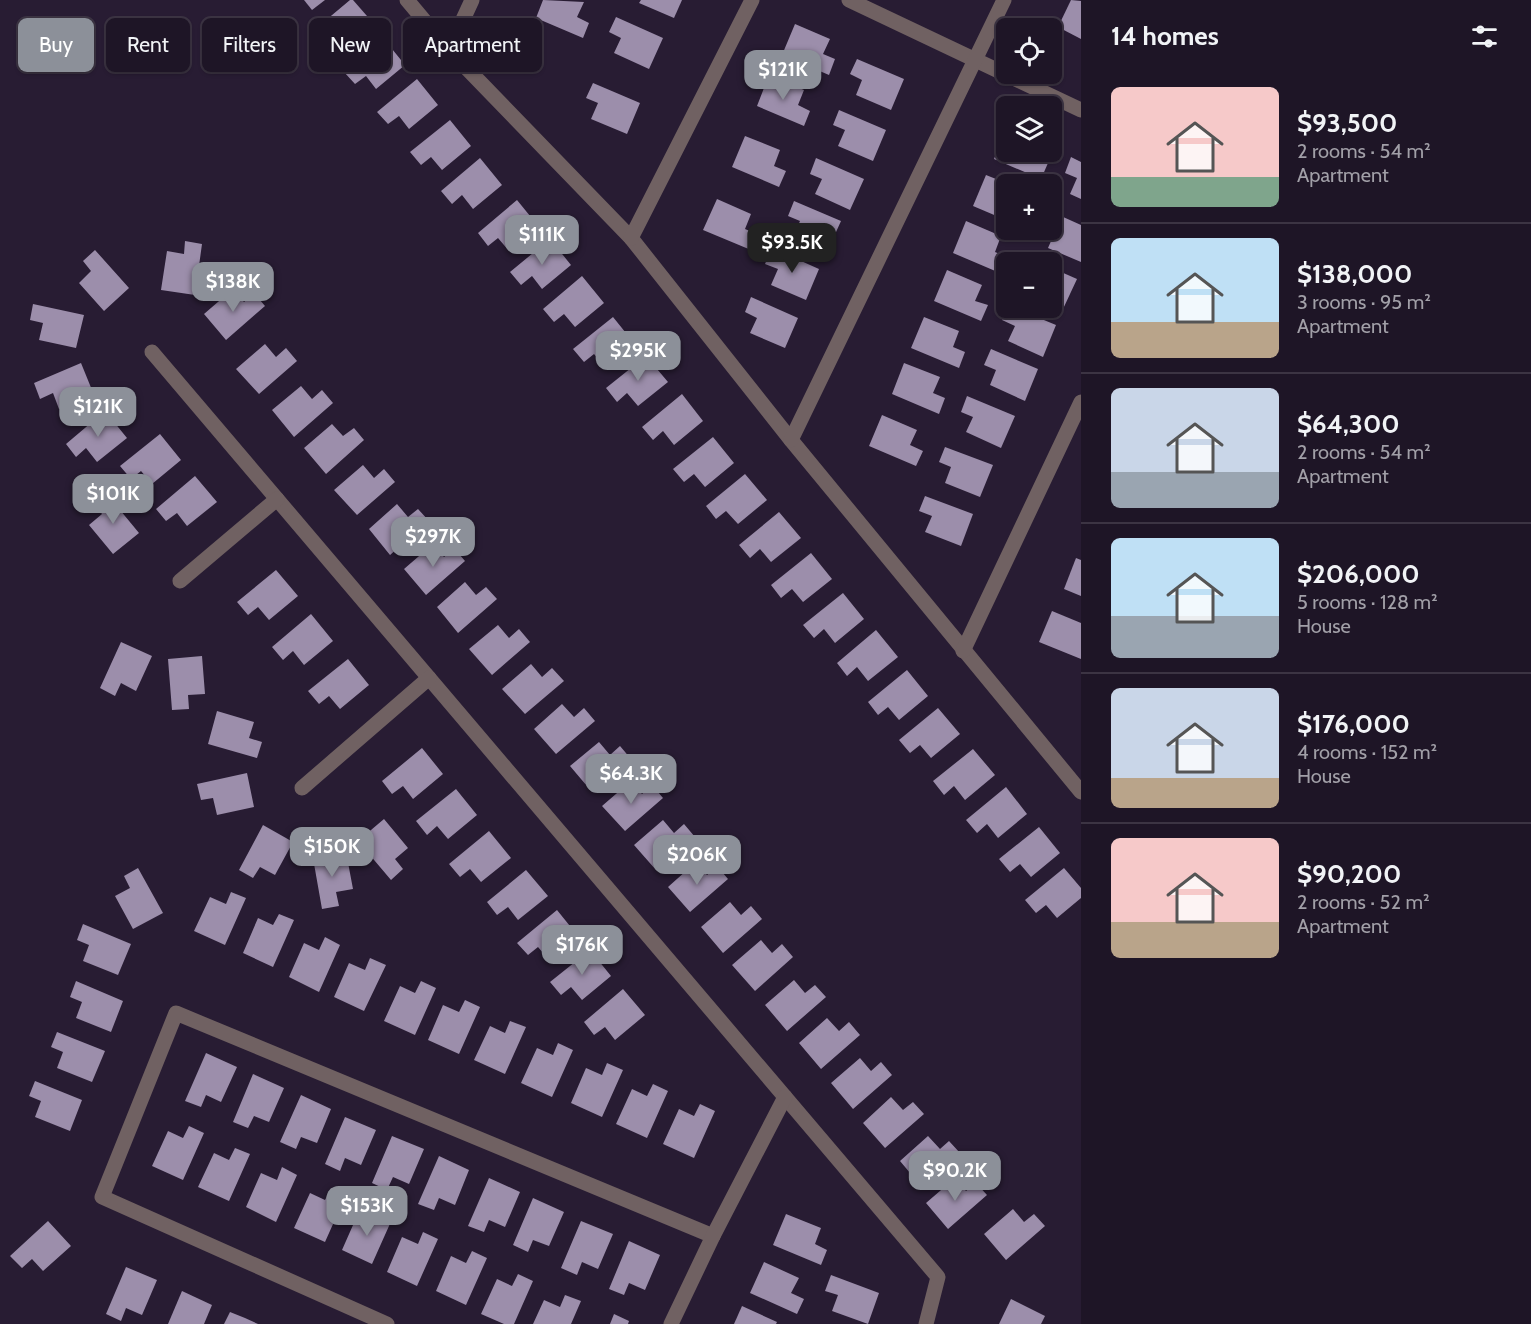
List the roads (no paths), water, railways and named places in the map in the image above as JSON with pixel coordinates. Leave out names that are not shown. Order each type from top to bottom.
[{"type":"street","points":[[407,0],[422,18]]},
{"type":"street","points":[[464,18],[472,0]]},
{"type":"street","points":[[631,238],[752,0]]},
{"type":"street","points":[[849,0],[1081,110]]},
{"type":"street","points":[[791,440],[1004,0]]},
{"type":"street","points":[[470,72],[631,238],[791,440],[1081,792]]},
{"type":"street","points":[[152,352],[938,1277],[926,1324]]},
{"type":"street","points":[[963,651],[1081,402]]},
{"type":"street","points":[[180,581],[277,499]]},
{"type":"street","points":[[302,788],[429,678]]},
{"type":"street","points":[[387,1324],[102,1197],[176,1013],[713,1236]]},
{"type":"street","points":[[671,1324],[713,1236],[785,1098]]}]
